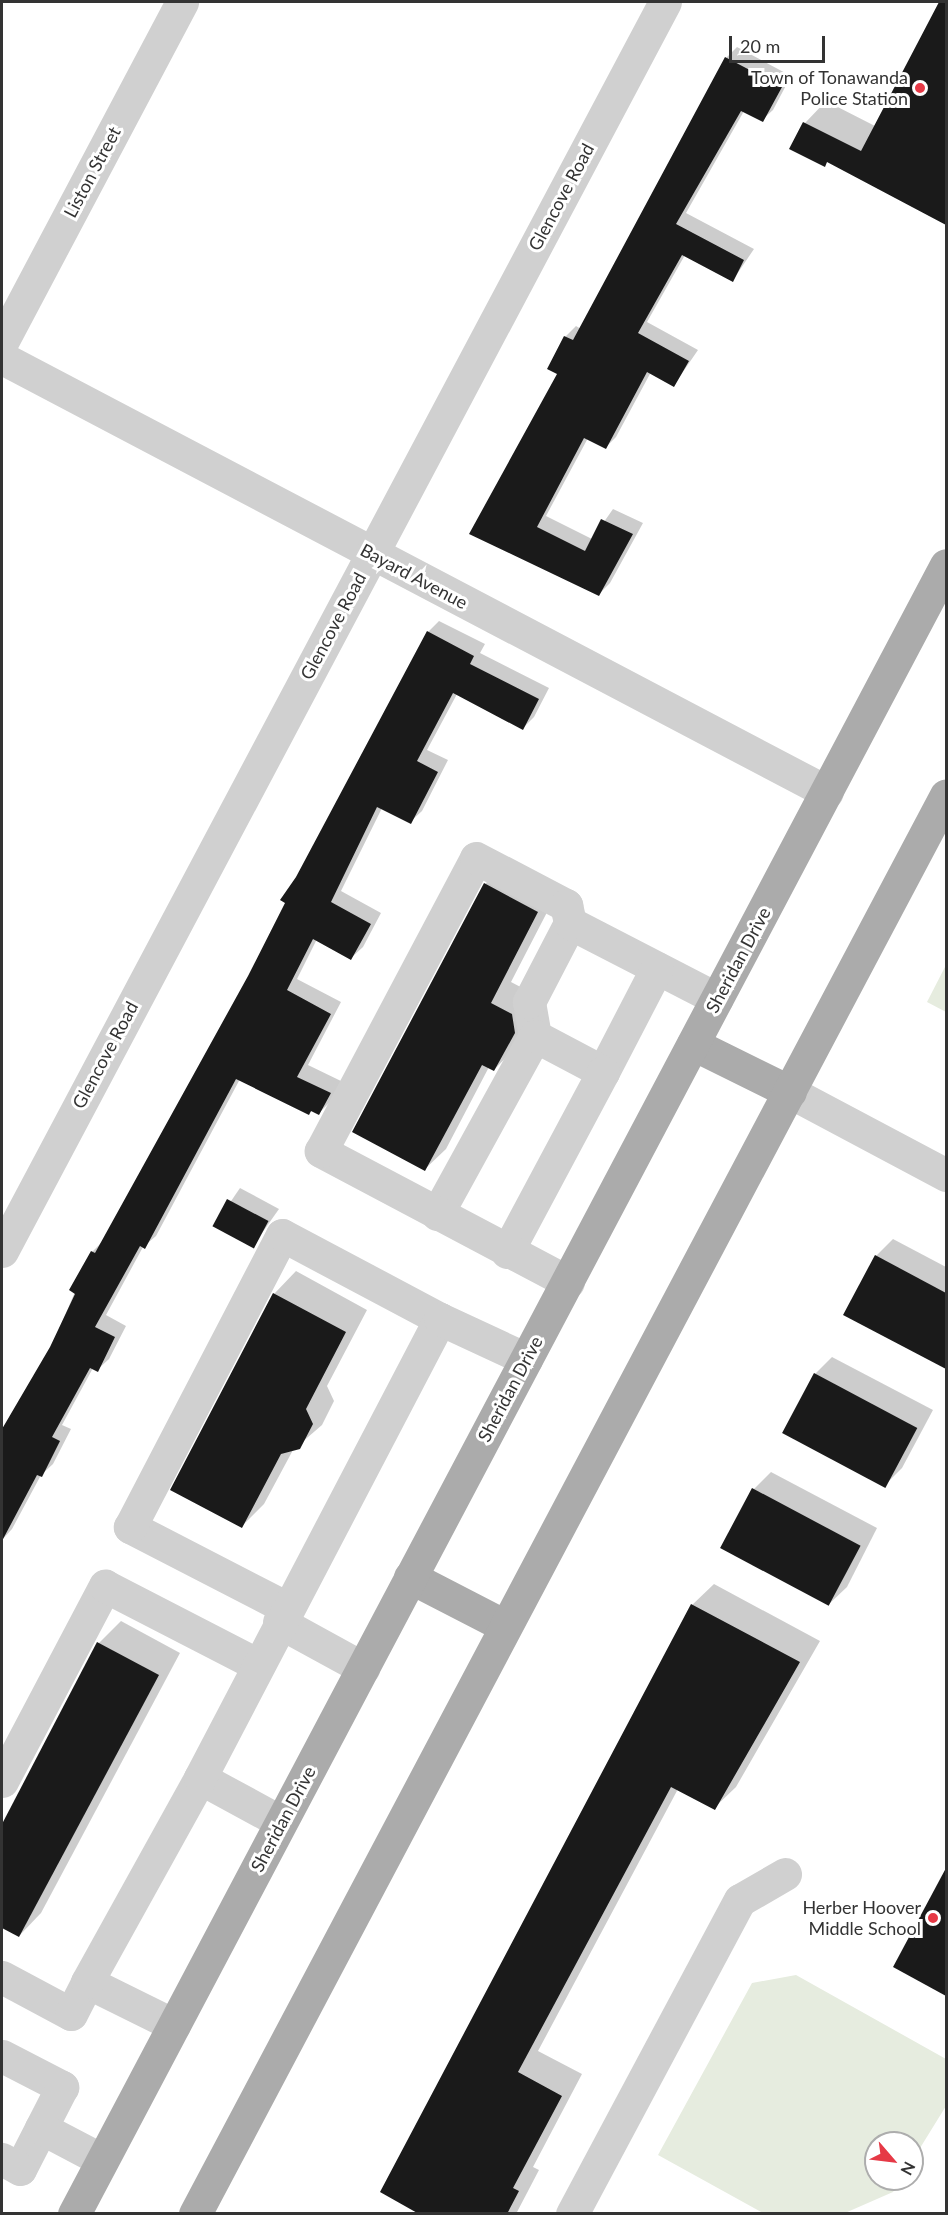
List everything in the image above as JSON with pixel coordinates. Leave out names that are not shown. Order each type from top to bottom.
[{"type":"main road","name":"Sheridan Drive","points":[[74,2214],[946,565]]},
{"type":"main road","points":[[195,2214],[946,795]]},
{"type":"main road","points":[[693,1044],[790,1092]]},
{"type":"main road","points":[[411,1577],[505,1626]]},
{"type":"street","name":"Liston Street","points":[[2,342],[182,2]]},
{"type":"street","name":"Glencove Road","points":[[2,1251],[665,2]]},
{"type":"street","name":"Bayard Avenue","points":[[2,358],[827,792]]},
{"type":"street","points":[[437,1214],[535,1036],[529,1002],[570,923],[566,905],[476,858],[321,1151],[437,1214],[507,1252],[568,1282]]},
{"type":"street","points":[[570,923],[717,999]]},
{"type":"street","points":[[507,1252],[657,968]]},
{"type":"street","points":[[535,1036],[603,1072]]},
{"type":"street","points":[[790,1092],[946,1175]]},
{"type":"street","points":[[363,1668],[283,1615],[130,1527],[282,1235],[440,1319],[526,1359]]},
{"type":"street","points":[[2,1977],[71,2014],[200,1778],[283,1615],[440,1319]]},
{"type":"street","points":[[2,1781],[105,1586],[258,1665]]},
{"type":"street","points":[[200,1778],[281,1822]]},
{"type":"street","points":[[572,2214],[740,1900],[785,1874]]},
{"type":"street","points":[[87,1982],[174,2025]]},
{"type":"street","points":[[2,2056],[62,2087],[20,2169],[2,2159]]},
{"type":"street","points":[[41,2128],[102,2160]]},
{"type":"shaded area","points":[[946,965],[946,1012],[927,1002]]},
{"type":"shaded area","points":[[796,1975],[946,2059],[946,2106],[924,2142],[924,2131],[864,2131],[864,2191],[893,2192],[845,2213],[763,2213],[658,2155],[752,1983]]},
{"type":"building","name":"Town of Tonawanda Police Station","points":[[939,2],[946,2],[946,225],[827,162],[825,167],[789,149],[803,122],[861,151]]},
{"type":"building","points":[[725,57],[782,87],[763,122],[741,111],[676,224],[744,260],[733,282],[682,255],[638,333],[689,361],[674,387],[647,372],[606,449],[584,438],[537,527],[585,551],[601,519],[633,534],[599,596],[469,534],[557,374],[547,369],[564,336],[573,340]]},
{"type":"building","points":[[427,631],[474,656],[470,664],[539,699],[523,730],[453,693],[417,761],[438,772],[411,824],[377,807],[331,902],[371,924],[351,960],[313,939],[287,990],[331,1014],[297,1077],[331,1093],[319,1115],[311,1111],[309,1115],[236,1079],[145,1249],[140,1246],[95,1327],[115,1337],[98,1372],[90,1368],[52,1437],[60,1441],[42,1477],[37,1475],[2,1541],[2,1429],[50,1347],[75,1294],[69,1290],[91,1251],[95,1253],[248,976],[285,903],[280,900],[296,877]]},
{"type":"building","points":[[484,883],[538,912],[491,1003],[512,1014],[515,1033],[494,1071],[482,1065],[425,1171],[352,1132]]},
{"type":"building","points":[[227,1199],[268,1221],[254,1248],[212,1226]]},
{"type":"building","points":[[875,1255],[946,1293],[946,1369],[843,1315]]},
{"type":"building","points":[[273,1293],[346,1332],[306,1409],[313,1424],[300,1449],[281,1454],[242,1528],[170,1490]]},
{"type":"building","points":[[814,1373],[917,1428],[885,1488],[782,1433]]},
{"type":"building","points":[[752,1488],[861,1546],[829,1606],[720,1548]]},
{"type":"building","points":[[691,1604],[800,1662],[715,1810],[671,1787],[518,2072],[562,2096],[513,2188],[519,2191],[507,2214],[419,2214],[380,2192]]},
{"type":"building","points":[[97,1642],[159,1675],[19,1937],[2,1928],[2,1824]]},
{"type":"building","name":"Herber Hoover Middle School","points":[[946,1868],[946,1996],[893,1967]]},
{"type":"place","name":"Town of Tonawanda Police Station","points":[[920,88]]},
{"type":"place","name":"Herber Hoover Middle School","points":[[933,1918]]}]
